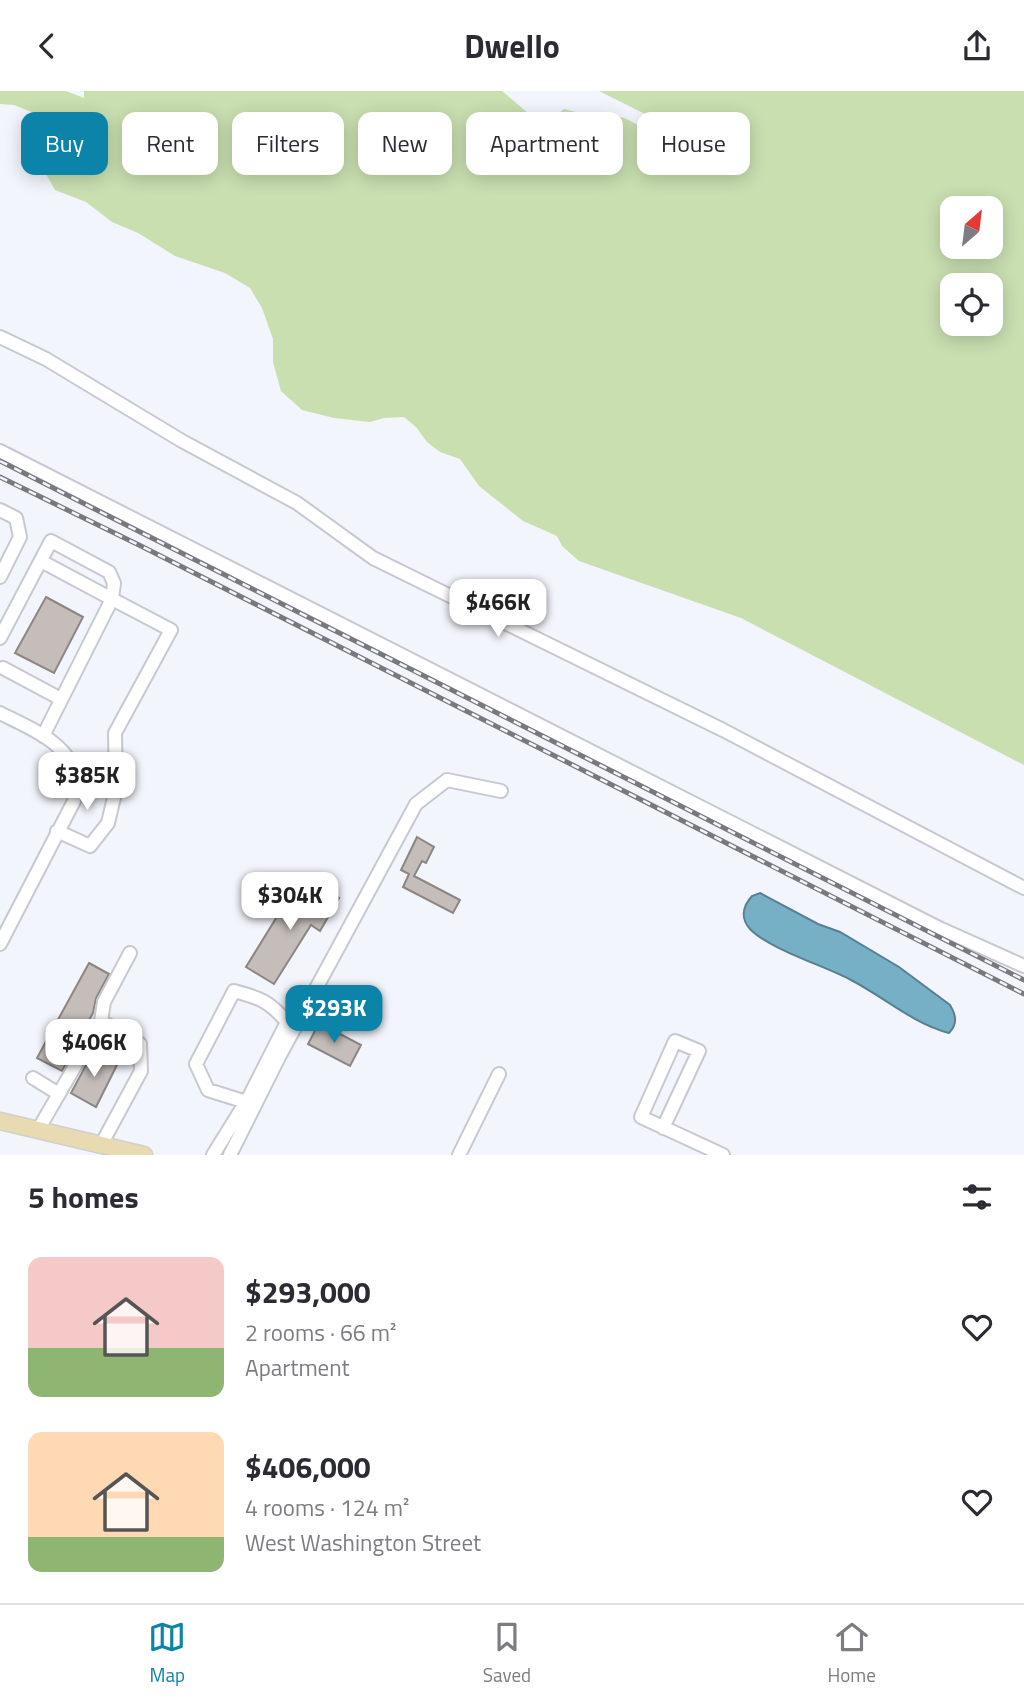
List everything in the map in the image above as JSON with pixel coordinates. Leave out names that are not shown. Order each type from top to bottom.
[{"type":"main road","points":[[0,1121],[144,1155]]},
{"type":"street","points":[[0,337],[46,359],[182,441],[297,503],[373,558],[723,730],[1024,888]]},
{"type":"street","points":[[0,451],[939,928],[1024,966]]},
{"type":"street","points":[[0,510],[16,518],[20,537],[0,577]]},
{"type":"street","points":[[0,638],[51,541],[109,572],[114,583],[112,599],[43,736]]},
{"type":"street","points":[[41,561],[171,630],[115,733],[116,789],[108,823],[90,846],[57,831]]},
{"type":"street","points":[[3,668],[61,699]]},
{"type":"street","points":[[0,713],[43,736],[63,753],[76,775],[74,801],[0,944]]},
{"type":"street","points":[[230,1155],[279,1056],[416,804],[447,780],[501,791]]},
{"type":"street","points":[[38,1130],[101,1021],[104,1002],[130,953]]},
{"type":"street","points":[[213,1155],[246,1102],[287,1022],[275,1007],[262,998],[234,991],[196,1064],[208,1090],[246,1102]]},
{"type":"street","points":[[101,1021],[140,1044],[141,1071],[102,1145]]},
{"type":"street","points":[[663,1128],[699,1051],[676,1041],[641,1117],[701,1151],[723,1155]]},
{"type":"street","points":[[459,1155],[499,1074]]},
{"type":"street","points":[[33,1078],[59,1094]]},
{"type":"green space","points":[[0,91],[66,91],[84,98],[84,91],[502,91],[527,112],[466,112],[466,175],[623,175],[623,118],[637,125],[637,175],[750,175],[750,112],[641,112],[599,91],[1024,91],[1024,765],[741,618],[579,561],[562,546],[557,536],[523,521],[479,486],[460,459],[440,452],[404,417],[370,422],[334,418],[302,410],[281,391],[273,362],[273,339],[262,308],[250,288],[225,273],[175,256],[138,233],[112,222],[86,202],[55,190],[47,175],[108,175],[108,112],[32,112],[14,105],[0,104]]},
{"type":"water","points":[[760,893],[818,924],[840,932],[899,967],[950,1005],[955,1019],[952,1030],[949,1033],[923,1023],[851,980],[783,950],[759,936],[747,925],[744,912],[752,896]]},
{"type":"building","points":[[46,597],[83,617],[54,673],[15,653]]},
{"type":"building","points":[[417,837],[434,847],[426,863],[422,861],[414,876],[460,900],[453,913],[403,887],[409,874],[401,870]]},
{"type":"building","points":[[297,884],[325,901],[330,893],[339,898],[320,931],[311,925],[274,984],[246,967]]},
{"type":"building","points":[[89,963],[109,974],[96,998],[93,1013],[62,1071],[37,1058]]},
{"type":"building","points":[[319,1023],[361,1045],[350,1066],[308,1044]]},
{"type":"building","points":[[93,1052],[117,1065],[96,1107],[71,1093]]},
{"type":"railway","points":[[0,461],[1024,980]]},
{"type":"railway","points":[[0,477],[1024,994]]}]
